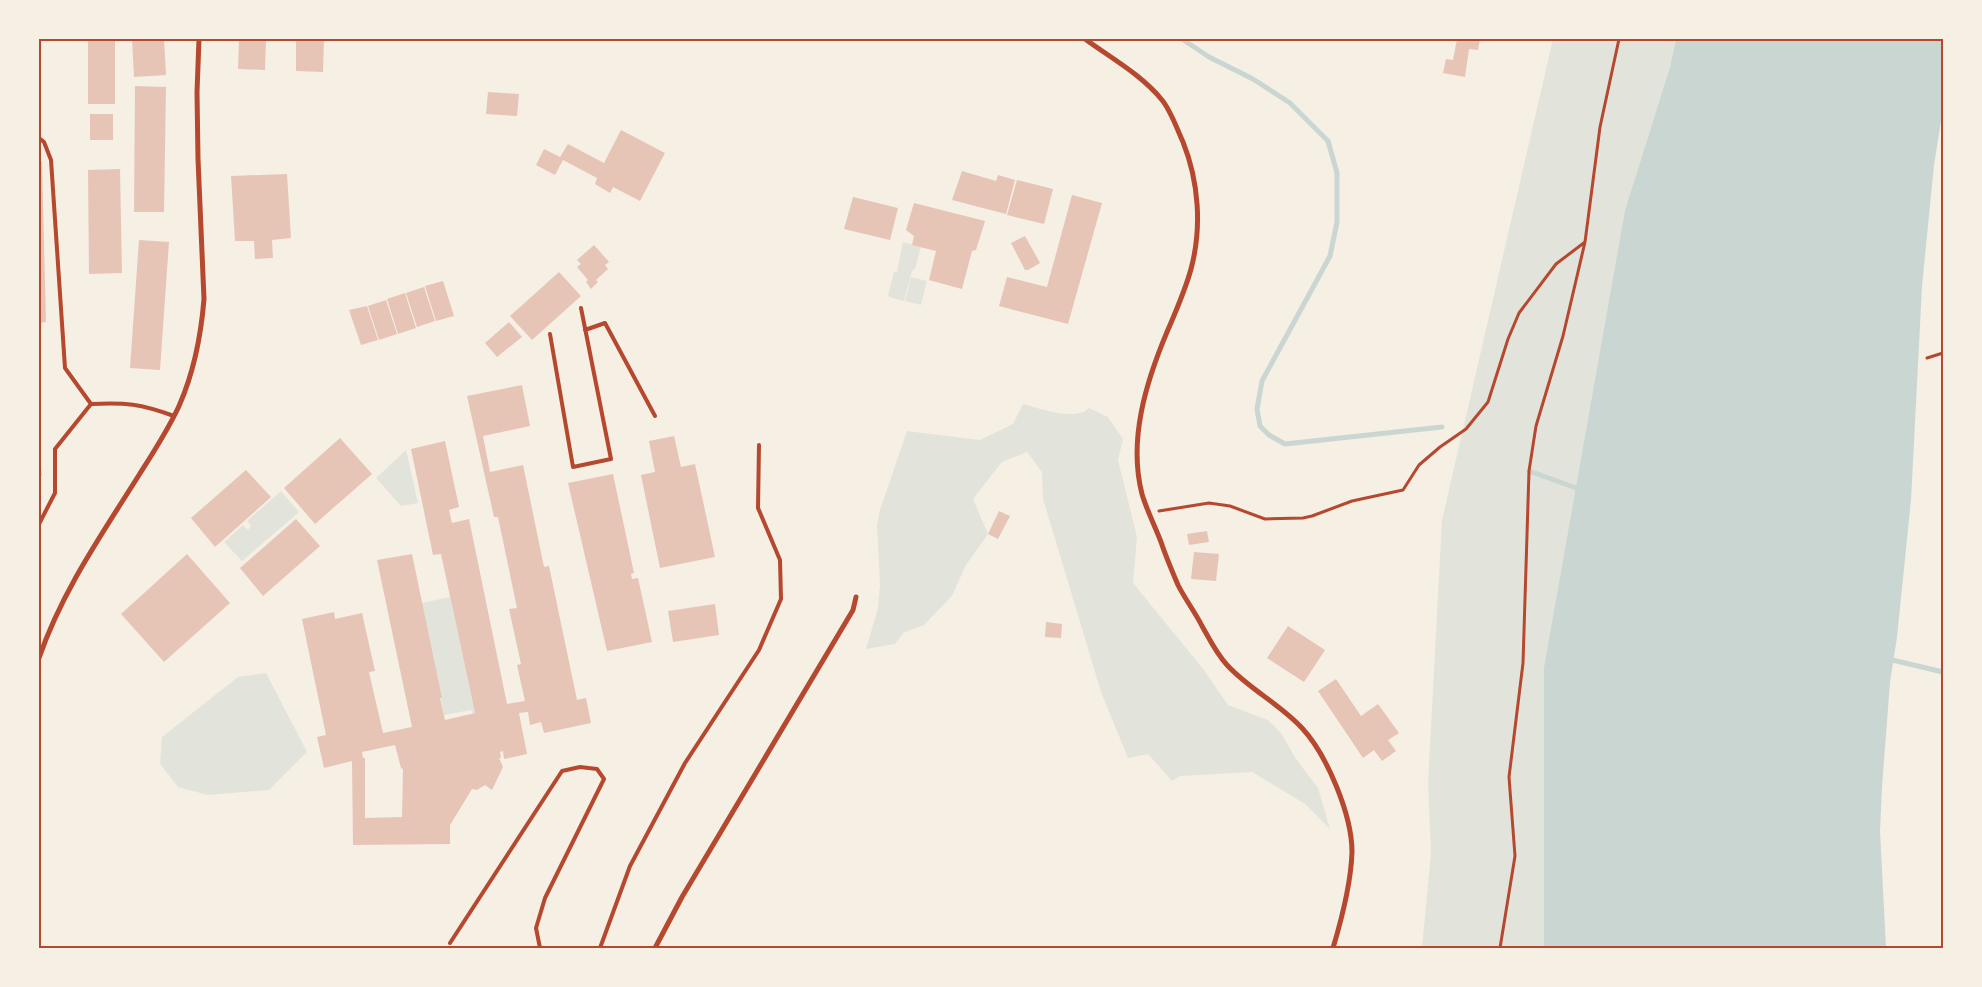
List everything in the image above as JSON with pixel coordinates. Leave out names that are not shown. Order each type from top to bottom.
[{"type":"street","points":[[39,658],[54,618],[71,584],[164,435],[190,376],[202,322],[204,299],[198,159],[197,92],[199,39]]},
{"type":"street","points":[[1085,39],[1138,77],[1164,102],[1188,154],[1194,178],[1197,229],[1191,268],[1180,303],[1166,334],[1150,380],[1136,453],[1138,474],[1149,513],[1178,587],[1216,651],[1228,666],[1250,687],[1280,708],[1303,729],[1327,766],[1343,808],[1352,844],[1350,878],[1333,948]]},
{"type":"street","points":[[655,948],[682,897],[853,610],[856,597]]},
{"type":"lane","points":[[39,138],[44,142],[51,160],[66,368],[91,404]]},
{"type":"lane","points":[[550,334],[573,467],[611,459],[581,308]]},
{"type":"lane","points":[[585,330],[605,323],[656,416]]},
{"type":"lane","points":[[39,524],[55,492],[55,449],[91,404],[121,402],[150,408],[174,416]]},
{"type":"lane","points":[[600,948],[630,866],[685,763],[758,650],[781,599],[780,560],[758,508],[759,446]]},
{"type":"lane","points":[[450,943],[562,771],[580,767],[597,769],[604,779],[545,898],[536,928],[540,948]]},
{"type":"path","points":[[1500,948],[1515,856],[1509,777],[1523,663],[1530,463],[1536,426],[1563,336],[1585,242],[1600,127],[1619,39]]},
{"type":"path","points":[[1149,513],[1179,506],[1209,503],[1239,509],[1265,519],[1303,518],[1352,501],[1403,490],[1419,465],[1440,446],[1466,429],[1488,402],[1508,339],[1519,313],[1556,264],[1585,242]]},
{"type":"path","points":[[1928,358],[1943,353]]},
{"type":"shaded area","points":[[1553,39],[1676,39],[1670,67],[1625,210],[1544,667],[1544,948],[1422,948],[1431,853],[1428,784],[1442,520]]},
{"type":"shaded area","points":[[1676,39],[1943,39],[1943,108],[1934,165],[1922,286],[1911,500],[1897,637],[1890,682],[1882,787],[1880,831],[1886,948],[1544,948],[1544,667],[1625,210],[1670,67]]},
{"type":"shaded area","points":[[903,242],[921,247],[904,301],[889,297],[888,295],[894,272],[897,272]]},
{"type":"shaded area","points":[[911,277],[927,281],[921,305],[905,301]]},
{"type":"shaded area","points":[[1023,404],[1066,414],[1083,412],[1089,408],[1108,417],[1123,439],[1118,460],[1137,537],[1133,583],[1204,670],[1228,705],[1268,720],[1281,733],[1296,759],[1318,788],[1330,829],[1305,804],[1252,772],[1180,776],[1172,781],[1148,754],[1128,758],[1101,692],[1043,499],[1042,472],[1027,452],[1002,462],[973,499],[988,534],[966,565],[952,596],[924,625],[903,633],[895,644],[866,649],[878,608],[880,585],[877,525],[880,510],[907,431],[980,440],[1013,424]]},
{"type":"shaded area","points":[[406,450],[418,503],[401,506],[376,478]]},
{"type":"shaded area","points":[[281,491],[299,512],[242,561],[224,542],[243,525],[248,530],[251,526],[247,521]]},
{"type":"shaded area","points":[[450,597],[475,713],[473,714],[471,710],[444,715],[422,603]]},
{"type":"shaded area","points":[[266,673],[307,752],[269,790],[208,795],[178,787],[160,764],[162,737],[238,677]]},
{"type":"building","points":[[88,39],[115,39],[115,104],[88,104]]},
{"type":"building","points":[[132,39],[164,39],[166,75],[134,77]]},
{"type":"building","points":[[239,39],[266,39],[265,70],[238,69]]},
{"type":"building","points":[[296,39],[324,39],[323,72],[296,71]]},
{"type":"building","points":[[1457,39],[1480,39],[1478,50],[1469,49],[1465,77],[1443,73],[1446,59],[1453,60]]},
{"type":"building","points":[[135,86],[166,87],[164,212],[134,212]]},
{"type":"building","points":[[488,92],[519,94],[517,116],[486,114]]},
{"type":"building","points":[[90,114],[113,114],[113,140],[90,140]]},
{"type":"building","points":[[621,130],[665,153],[640,201],[613,187],[610,193],[595,184],[597,178],[563,160],[555,175],[536,165],[544,149],[560,157],[568,144],[604,163]]},
{"type":"building","points":[[39,162],[42,162],[46,322],[39,323]]},
{"type":"building","points":[[120,169],[122,273],[89,274],[88,170]]},
{"type":"building","points":[[962,171],[996,181],[998,175],[1015,180],[1006,214],[952,200]]},
{"type":"building","points":[[287,174],[291,238],[272,240],[273,258],[255,259],[254,241],[235,241],[231,176]]},
{"type":"building","points":[[1017,180],[1053,189],[1044,224],[1007,215]]},
{"type":"building","points":[[1072,195],[1102,203],[1068,324],[999,306],[1007,277],[1047,287]]},
{"type":"building","points":[[853,197],[898,208],[890,240],[844,229]]},
{"type":"building","points":[[914,203],[985,221],[976,250],[972,251],[962,289],[929,280],[936,251],[912,245],[914,236],[906,230]]},
{"type":"building","points":[[1025,236],[1040,263],[1028,270],[1025,270],[1011,243]]},
{"type":"building","points":[[139,240],[169,242],[160,370],[130,368]]},
{"type":"building","points":[[594,245],[609,262],[605,265],[608,269],[596,280],[598,282],[591,289],[586,282],[588,280],[577,267],[581,264],[577,260]]},
{"type":"building","points":[[559,272],[581,296],[532,340],[510,316]]},
{"type":"building","points":[[443,281],[454,316],[436,321],[425,286]]},
{"type":"building","points":[[424,287],[435,321],[417,327],[406,293]]},
{"type":"building","points":[[405,293],[416,328],[398,334],[387,299]]},
{"type":"building","points":[[386,300],[397,334],[379,340],[368,306]]},
{"type":"building","points":[[367,306],[378,340],[361,345],[349,310]]},
{"type":"building","points":[[509,322],[522,337],[497,357],[485,343]]},
{"type":"building","points":[[522,385],[530,426],[483,436],[490,472],[523,465],[544,567],[549,566],[577,700],[586,698],[591,723],[544,733],[541,722],[530,725],[528,712],[519,713],[527,754],[504,759],[503,751],[500,752],[501,758],[499,758],[503,767],[492,790],[485,785],[477,790],[472,789],[450,825],[450,844],[353,845],[352,761],[324,768],[317,737],[326,735],[302,619],[334,612],[335,619],[362,613],[375,671],[369,672],[383,733],[412,727],[377,560],[412,554],[445,720],[475,713],[441,554],[433,555],[411,449],[445,441],[459,507],[449,510],[452,523],[469,519],[507,704],[525,701],[517,665],[521,664],[509,609],[517,608],[498,517],[494,517],[467,396]],"holes":[[[395,745],[401,768],[403,769],[402,817],[365,818],[365,758],[363,758],[362,752]]]},
{"type":"building","points":[[674,436],[681,467],[695,464],[715,557],[660,568],[641,475],[655,472],[649,441]]},
{"type":"building","points":[[340,438],[372,474],[315,524],[284,488]]},
{"type":"building","points":[[39,453],[42,475],[39,477]]},
{"type":"building","points":[[246,470],[271,497],[215,547],[191,518]]},
{"type":"building","points":[[613,474],[634,573],[631,574],[632,579],[638,578],[652,642],[607,651],[568,483]]},
{"type":"building","points":[[999,511],[1010,516],[998,539],[988,534]]},
{"type":"building","points":[[296,519],[320,546],[263,596],[240,568]]},
{"type":"building","points":[[1207,531],[1209,542],[1189,545],[1187,534]]},
{"type":"building","points":[[1194,552],[1219,554],[1216,581],[1191,579]]},
{"type":"building","points":[[187,554],[230,603],[164,662],[121,614]]},
{"type":"building","points":[[715,604],[719,635],[673,642],[668,611]]},
{"type":"building","points":[[1046,622],[1062,624],[1061,638],[1045,637]]},
{"type":"building","points":[[1288,626],[1325,650],[1304,682],[1267,658]]},
{"type":"building","points":[[1336,679],[1361,716],[1378,704],[1399,733],[1388,740],[1396,751],[1382,761],[1374,750],[1363,758],[1318,691]]},
{"type":"waterway","points":[[1182,39],[1209,57],[1253,79],[1290,103],[1328,141],[1337,173],[1337,222],[1330,256],[1262,381],[1257,409],[1260,426],[1269,435],[1285,444],[1442,427]]},
{"type":"waterway","points":[[1529,471],[1582,490]]},
{"type":"waterway","points":[[1888,659],[1943,672]]}]
